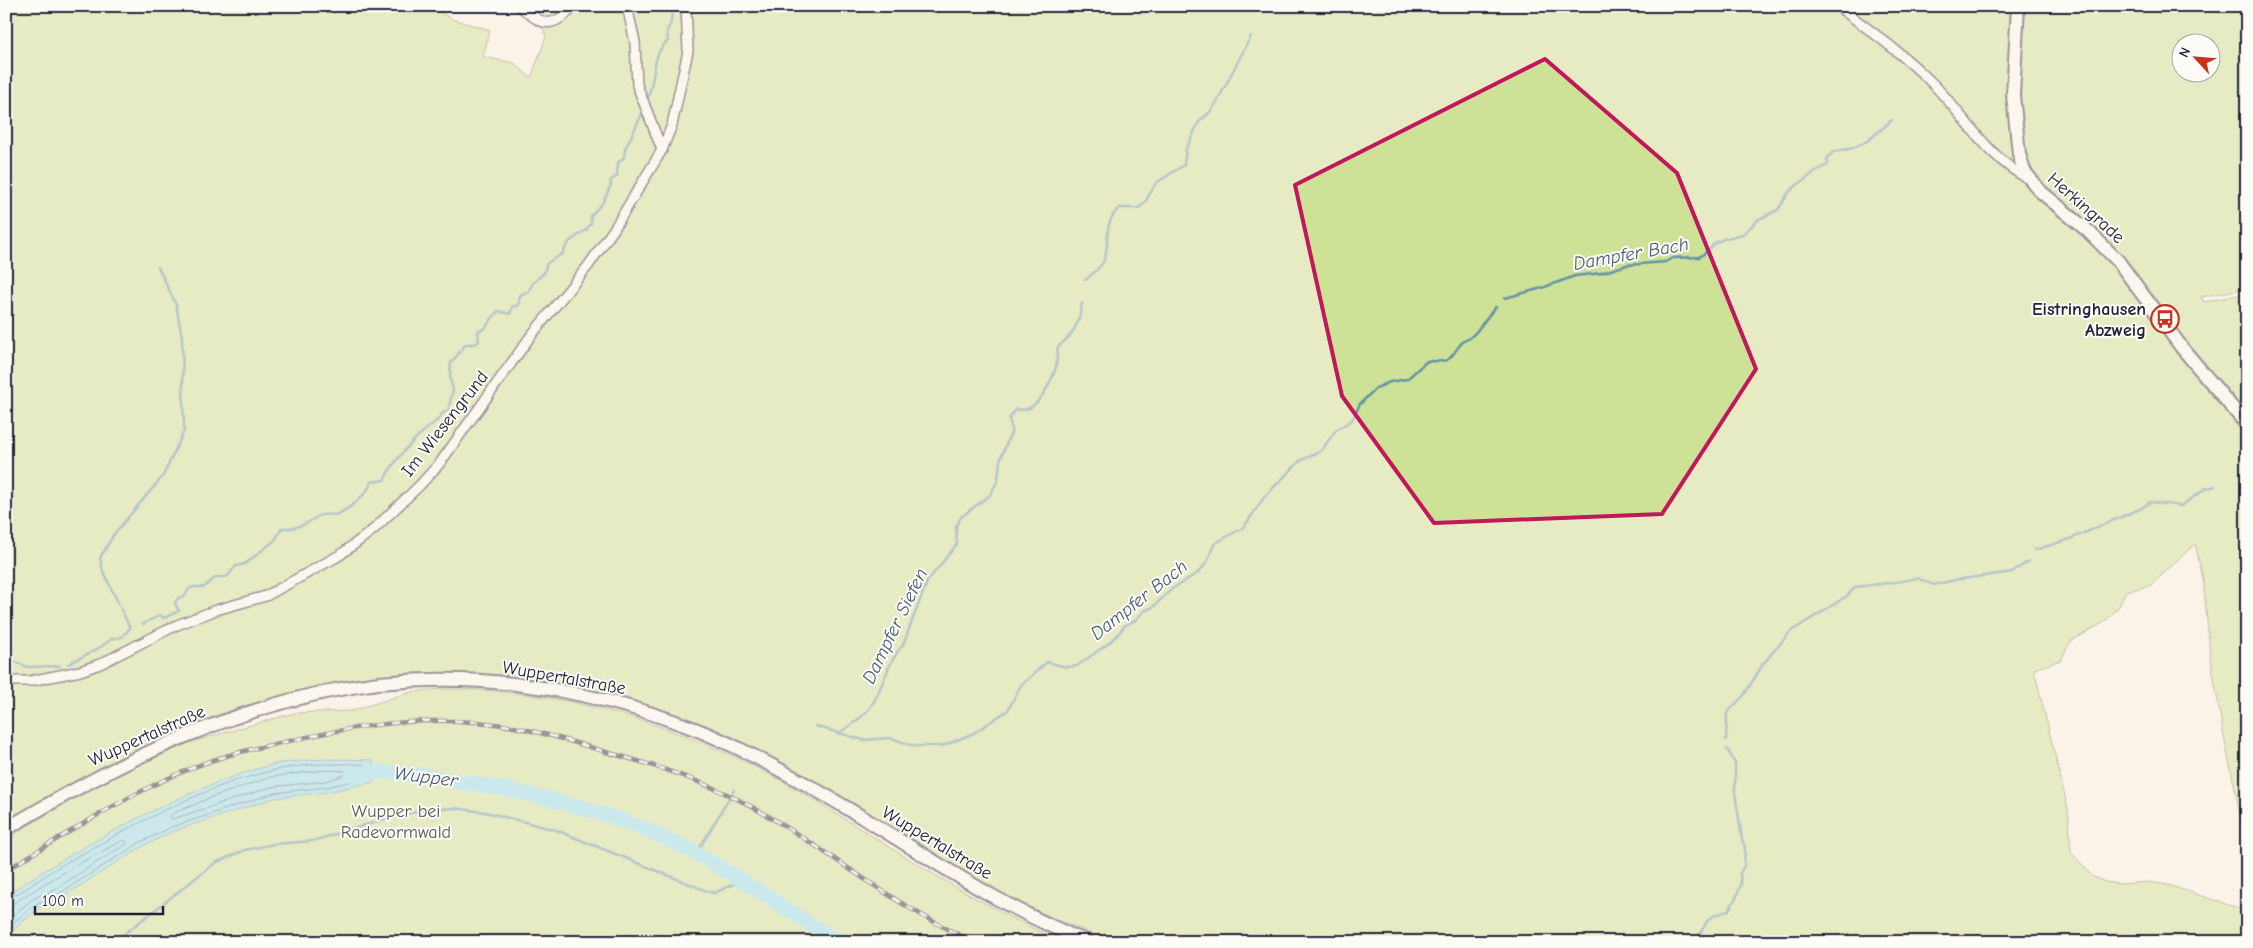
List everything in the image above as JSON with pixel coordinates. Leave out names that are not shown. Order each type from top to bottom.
[{"type":"main road","name":"Herkingrade","points":[[2018,6],[2013,95],[2019,154],[2024,172],[2046,196],[2088,231],[2118,261],[2182,348],[2247,425]]},
{"type":"main road","name":"Wuppertalstraße","points":[[6,829],[57,799],[128,762],[203,728],[256,710],[331,690],[362,685],[426,681],[487,682],[574,693],[642,711],[698,730],[804,783],[1003,903],[1088,942]]},
{"type":"street","points":[[520,6],[540,23],[547,23],[562,17],[575,6]]},
{"type":"street","points":[[627,6],[635,42],[637,85],[662,150]]},
{"type":"street","name":"Im Wiesengrund","points":[[6,681],[30,681],[80,671],[117,656],[178,625],[216,610],[266,596],[340,555],[373,530],[440,463],[530,337],[588,266],[614,229],[662,150],[672,125],[688,51],[686,6]]},
{"type":"street","points":[[1837,6],[1914,66],[1935,86],[1986,144],[2018,174],[2030,180]]},
{"type":"highlighted area","points":[[1545,59],[1677,173],[1756,369],[1662,514],[1434,523],[1342,396],[1295,185]]},
{"type":"green space","points":[[6,6],[429,6],[452,19],[490,30],[483,57],[514,63],[531,78],[546,37],[541,23],[546,6],[686,6],[688,51],[679,99],[690,52],[689,6],[1834,6],[1859,24],[1861,23],[1839,6],[2016,6],[2011,94],[2015,97],[2019,6],[2247,6],[2247,288],[2201,297],[2204,302],[2247,293],[2247,419],[2180,339],[2173,345],[2247,433],[2247,846],[2223,732],[2210,654],[2203,578],[2195,544],[2150,586],[2126,591],[2119,606],[2106,621],[2070,642],[2061,660],[2034,669],[2068,809],[2071,852],[2092,876],[2105,882],[2120,884],[2147,882],[2168,885],[2238,908],[2247,914],[2247,942],[1115,942],[1056,919],[980,882],[815,782],[764,755],[714,732],[661,712],[608,696],[554,684],[498,677],[443,674],[387,677],[332,684],[292,693],[253,705],[215,719],[111,764],[68,785],[6,823],[6,683],[18,683],[66,676],[89,669],[110,661],[179,626],[253,603],[276,591],[254,600],[216,610],[177,625],[100,664],[80,671],[30,681],[6,681]],"holes":[[[679,99],[673,126],[663,151],[595,262],[533,340],[441,465],[422,487],[375,531],[341,556],[290,584],[340,555],[373,530],[440,463],[530,337],[588,266],[614,229],[662,150],[672,125]]]},
{"type":"green space","name":"Wupper bei Radevormwald","points":[[441,689],[486,690],[531,695],[575,703],[661,727],[703,743],[784,782],[968,894],[1062,942],[6,942],[6,839],[85,791],[135,764],[191,742],[294,713],[351,711],[411,692]]},
{"type":"water","points":[[323,759],[373,760],[374,782],[327,792],[275,798],[174,831],[143,846],[59,899],[39,908],[6,936],[6,895],[99,839],[166,805],[233,777],[274,764]]},
{"type":"waterway","points":[[648,97],[656,59],[668,41],[667,31],[671,22],[672,6]]},
{"type":"waterway","name":"Dampfer Siefen","points":[[1085,280],[1103,263],[1110,220],[1119,208],[1138,208],[1144,204],[1156,183],[1184,165],[1186,149],[1199,122],[1211,111],[1218,100],[1251,36]]},
{"type":"waterway","points":[[143,624],[160,615],[164,618],[179,611],[175,603],[178,598],[185,596],[189,589],[204,587],[216,577],[227,577],[236,566],[245,564],[275,540],[282,528],[298,527],[321,515],[338,514],[358,500],[367,491],[371,482],[384,480],[406,449],[448,410],[453,390],[450,378],[451,363],[466,344],[475,344],[479,341],[478,331],[484,329],[498,311],[510,314],[513,306],[518,306],[520,295],[528,292],[533,283],[544,273],[547,263],[562,254],[569,242],[586,230],[591,223],[591,216],[603,202],[611,185],[610,181],[617,176],[618,163],[624,157],[625,149],[642,114]]},
{"type":"waterway","name":"Dampfer Bach","points":[[1505,298],[1542,288],[1575,276],[1601,273],[1627,265],[1665,262],[1673,258],[1699,257],[1715,243],[1743,234],[1759,219],[1778,210],[1789,192],[1816,171],[1828,165],[1827,159],[1833,152],[1853,148],[1869,140],[1892,120]]},
{"type":"waterway","points":[[68,664],[97,649],[111,639],[122,637],[130,628],[103,571],[100,558],[114,534],[163,476],[184,431],[182,337],[176,305],[158,267]]},
{"type":"waterway","name":"Dampfer Siefen","points":[[838,734],[862,716],[870,708],[877,696],[890,665],[903,645],[927,582],[957,544],[956,526],[961,517],[990,495],[998,480],[1000,460],[1012,430],[1009,419],[1016,409],[1030,408],[1041,398],[1056,367],[1058,347],[1075,328],[1082,303]]},
{"type":"waterway","name":"Dampfer Bach","points":[[815,726],[863,740],[891,738],[914,746],[943,746],[974,733],[1008,710],[1021,685],[1047,662],[1066,667],[1077,666],[1109,643],[1124,626],[1136,620],[1144,611],[1153,607],[1172,589],[1198,573],[1207,562],[1214,544],[1244,527],[1265,496],[1300,461],[1321,451],[1336,430],[1352,420],[1360,404],[1376,388],[1390,382],[1407,379],[1427,361],[1442,361],[1450,358],[1463,341],[1476,332],[1496,307]]},
{"type":"waterway","points":[[2035,550],[2070,539],[2142,508],[2150,502],[2181,506],[2205,489],[2215,486]]},
{"type":"waterway","points":[[1726,740],[1727,713],[1744,695],[1763,664],[1790,632],[1847,596],[1855,587],[1917,578],[1934,585],[2012,572],[2029,561]]},
{"type":"waterway","points":[[6,660],[27,667],[60,666]]},
{"type":"waterway","points":[[1695,942],[1708,920],[1715,915],[1728,911],[1736,898],[1741,884],[1740,873],[1744,866],[1745,847],[1742,840],[1735,792],[1735,763],[1727,749]]},
{"type":"waterway","name":"Wupper","points":[[352,774],[381,772],[455,780],[571,804],[621,820],[669,840],[713,863],[838,942]]},
{"type":"waterway","name":"Dampfer Bach","points":[[696,854],[734,790]]},
{"type":"waterway","points":[[114,942],[215,863],[245,850],[274,844],[313,841],[419,811],[454,808],[485,812],[556,830],[714,893],[741,881]]},
{"type":"railway","points":[[6,870],[144,790],[204,763],[252,749],[373,725],[429,721],[486,723],[514,727],[560,738],[656,767],[720,791],[796,833],[913,910],[976,942]]},
{"type":"place","name":"Eistringhausen Abzweig","points":[[2165,319]]}]
